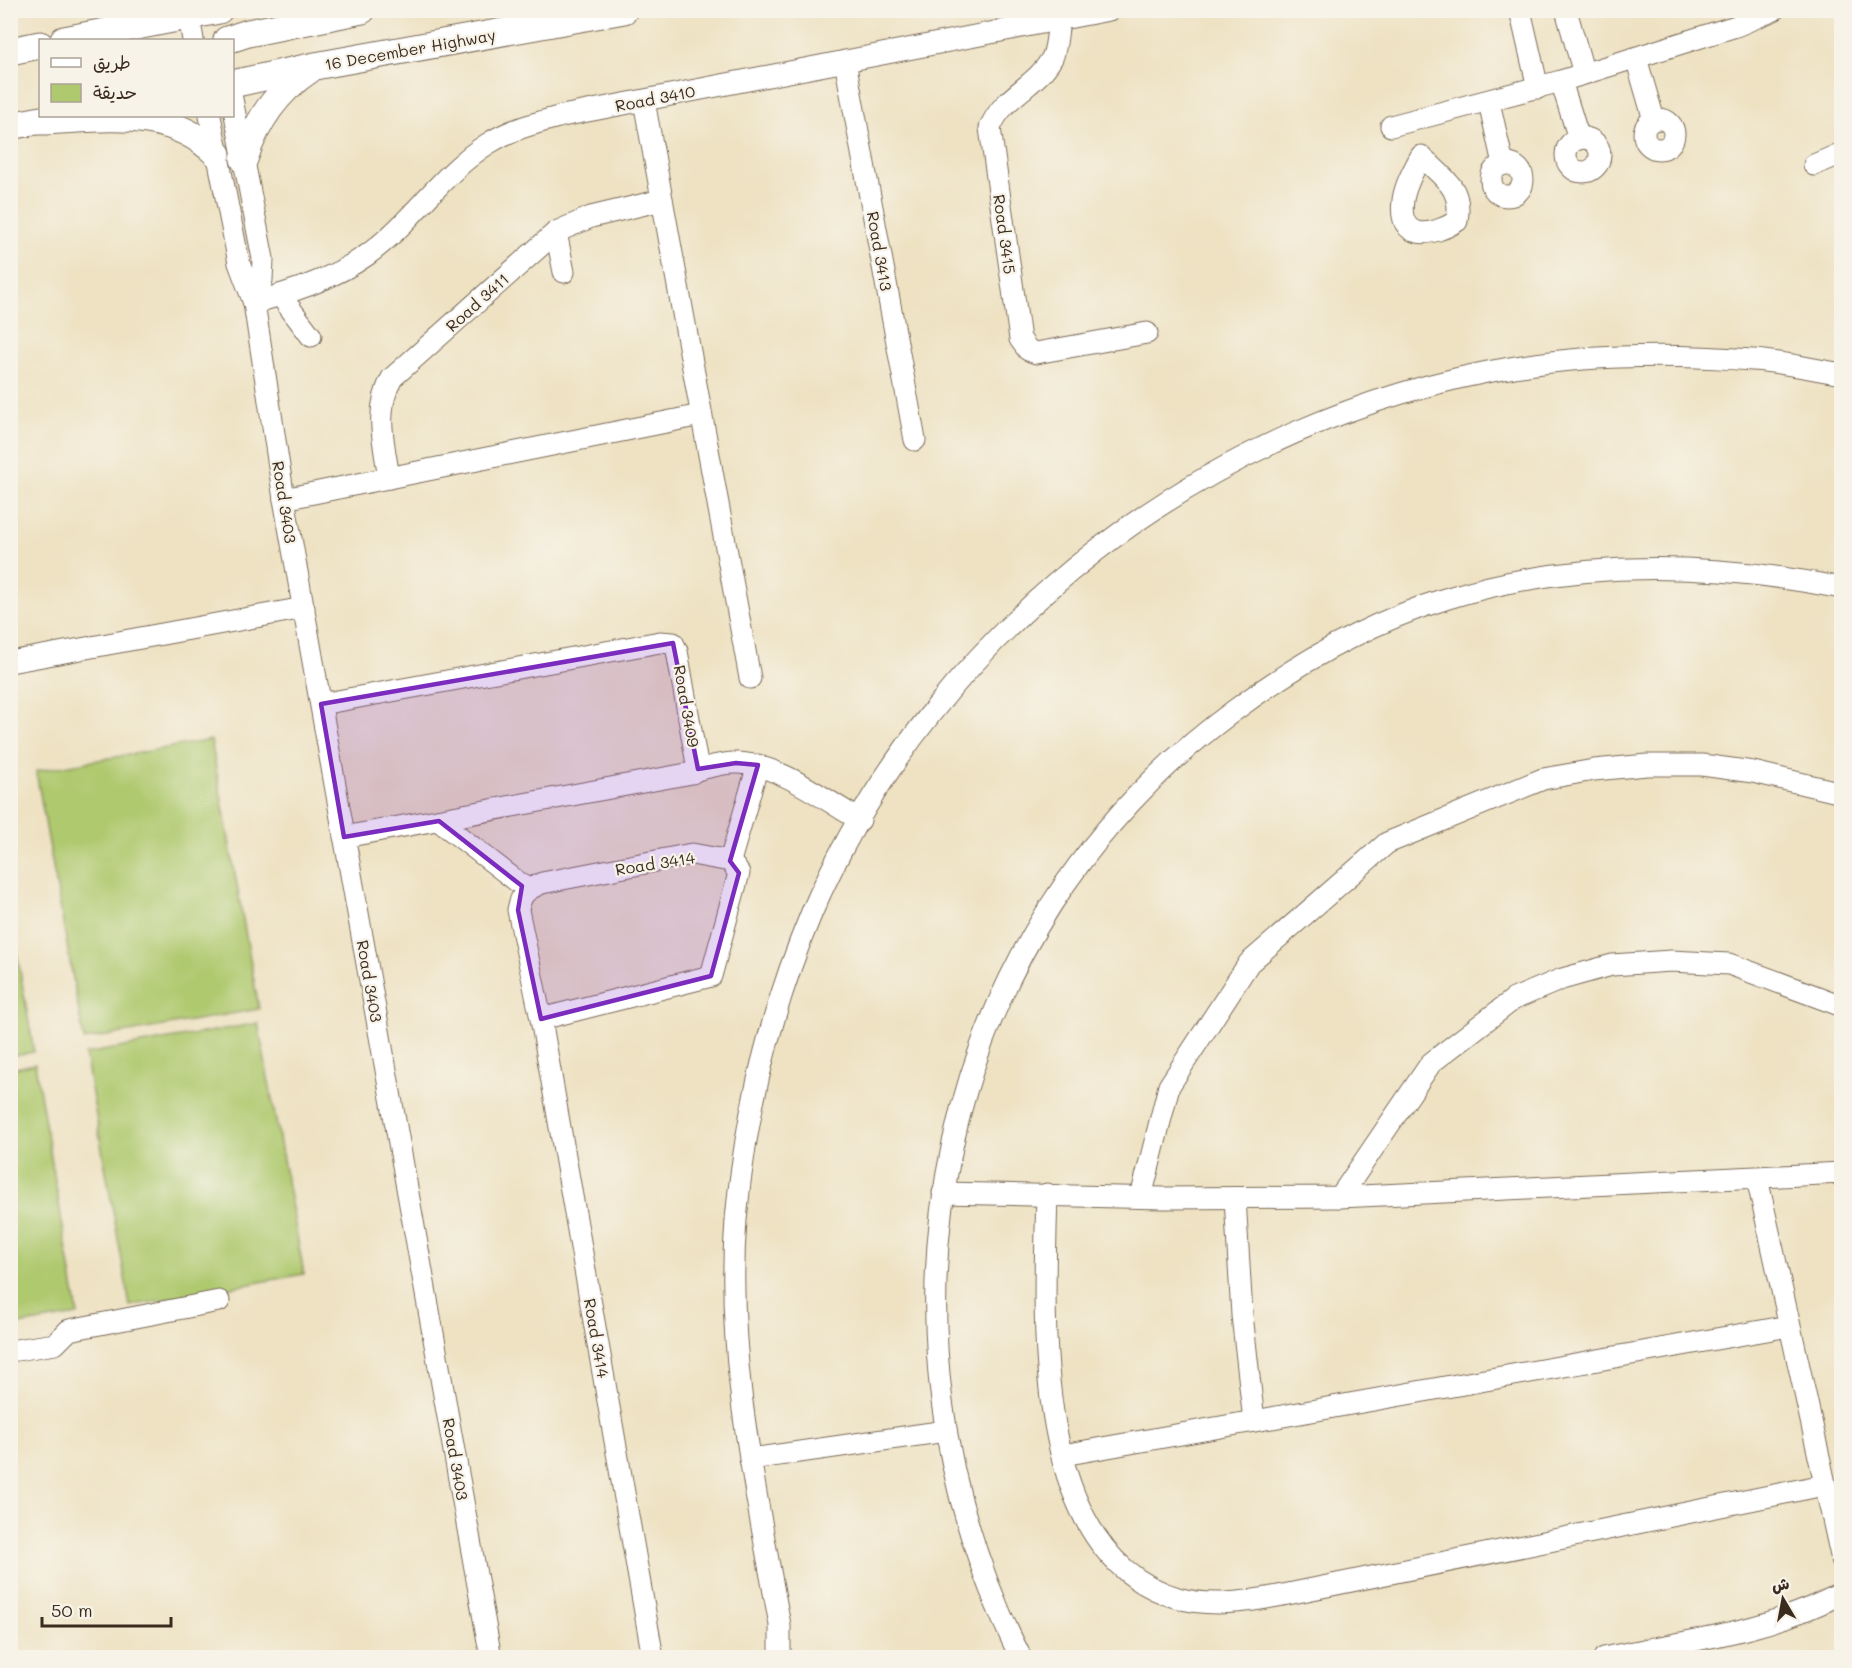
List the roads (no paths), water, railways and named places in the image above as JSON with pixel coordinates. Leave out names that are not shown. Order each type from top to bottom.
[{"type":"main road","points":[[230,39],[248,33],[362,10]]},
{"type":"main road","name":"16 December Highway","points":[[234,84],[315,66],[624,10]]},
{"type":"main road","points":[[70,39],[200,18]]},
{"type":"main road","points":[[10,51],[39,45]]},
{"type":"main road","points":[[244,159],[250,140],[270,106],[284,90],[315,66]]},
{"type":"main road","points":[[10,126],[60,117]]},
{"type":"main road","points":[[40,120],[154,120],[192,133],[217,154]]},
{"type":"street","name":"Road 3410","points":[[254,303],[347,268],[370,253],[466,159],[489,142],[522,126],[1109,10]]},
{"type":"street","points":[[1520,10],[1538,88]]},
{"type":"street","points":[[1566,10],[1584,74]]},
{"type":"street","points":[[1391,126],[1538,88],[1736,26],[1774,10]]},
{"type":"street","points":[[200,18],[219,39]]},
{"type":"street","name":"Road 3415","points":[[1059,21],[1053,57],[996,112],[990,128],[1020,339],[1028,350],[1036,353],[1147,333]]},
{"type":"street","points":[[1636,58],[1654,120]]},
{"type":"street","name":"Road 3413","points":[[845,61],[915,440]]},
{"type":"street","points":[[1561,81],[1579,138]]},
{"type":"street","points":[[644,101],[750,678]]},
{"type":"street","points":[[1489,102],[1503,164]]},
{"type":"street","name":"Road 3403","points":[[234,109],[262,258],[262,280],[254,303]]},
{"type":"street","name":"Road 3403","points":[[210,117],[239,263],[254,303],[284,499],[491,1658]]},
{"type":"street","points":[[1413,121],[1421,156]]},
{"type":"street","points":[[1814,165],[1842,153]]},
{"type":"street","name":"Road 3411","points":[[389,478],[381,406],[384,391],[392,378],[556,232],[591,217],[662,200]]},
{"type":"street","points":[[556,232],[564,272]]},
{"type":"street","points":[[280,295],[311,336]]},
{"type":"street","points":[[777,1658],[780,1653],[780,1625],[750,1459],[735,1338],[736,1223],[751,1107],[779,999],[813,910],[860,820],[920,728],[1003,632],[1092,552],[1187,487],[1295,431],[1416,389],[1516,367],[1645,356],[1758,360],[1842,374]]},
{"type":"street","points":[[284,499],[701,415]]},
{"type":"street","points":[[1021,1658],[988,1586],[973,1545],[957,1488],[946,1431],[936,1319],[943,1193],[971,1069],[1005,985],[1049,906],[1102,834],[1157,775],[1217,723],[1279,678],[1341,641],[1443,599],[1519,580],[1601,571],[1682,569],[1727,571],[1842,588]]},
{"type":"street","points":[[10,662],[304,609]]},
{"type":"street","name":"Road 3409","points":[[321,704],[660,642],[673,643],[678,651],[696,770],[686,774],[344,837]]},
{"type":"street","points":[[696,770],[736,763],[758,765],[776,772],[860,820]]},
{"type":"street","points":[[541,1019],[711,976],[739,873],[730,861],[758,765]]},
{"type":"street","points":[[1141,1197],[1169,1086],[1249,963],[1387,843],[1543,779],[1594,770],[1647,765],[1702,765],[1753,772],[1842,793]]},
{"type":"street","points":[[439,821],[527,889]]},
{"type":"street","name":"Road 3414","points":[[653,1658],[541,1019],[518,910],[520,896],[527,889],[542,883],[692,854],[730,861]]},
{"type":"street","points":[[1340,1197],[1431,1063],[1514,999],[1562,980],[1612,965],[1671,961],[1729,964],[1842,1006]]},
{"type":"street","points":[[943,1193],[1235,1198],[1340,1197],[1842,1173]]},
{"type":"street","points":[[1757,1178],[1842,1560]]},
{"type":"street","points":[[1047,1194],[1044,1348],[1053,1413],[1063,1455],[1084,1518],[1099,1542],[1131,1575],[1163,1593],[1180,1599],[1219,1602],[1278,1596],[1824,1485]]},
{"type":"street","points":[[1235,1198],[1242,1315],[1254,1421]]},
{"type":"street","points":[[10,1350],[55,1344],[69,1330],[219,1301]]},
{"type":"street","points":[[1063,1455],[1789,1326]]},
{"type":"street","points":[[750,1459],[946,1431]]},
{"type":"street","points":[[1604,1658],[1765,1624],[1803,1612],[1842,1593]]}]
